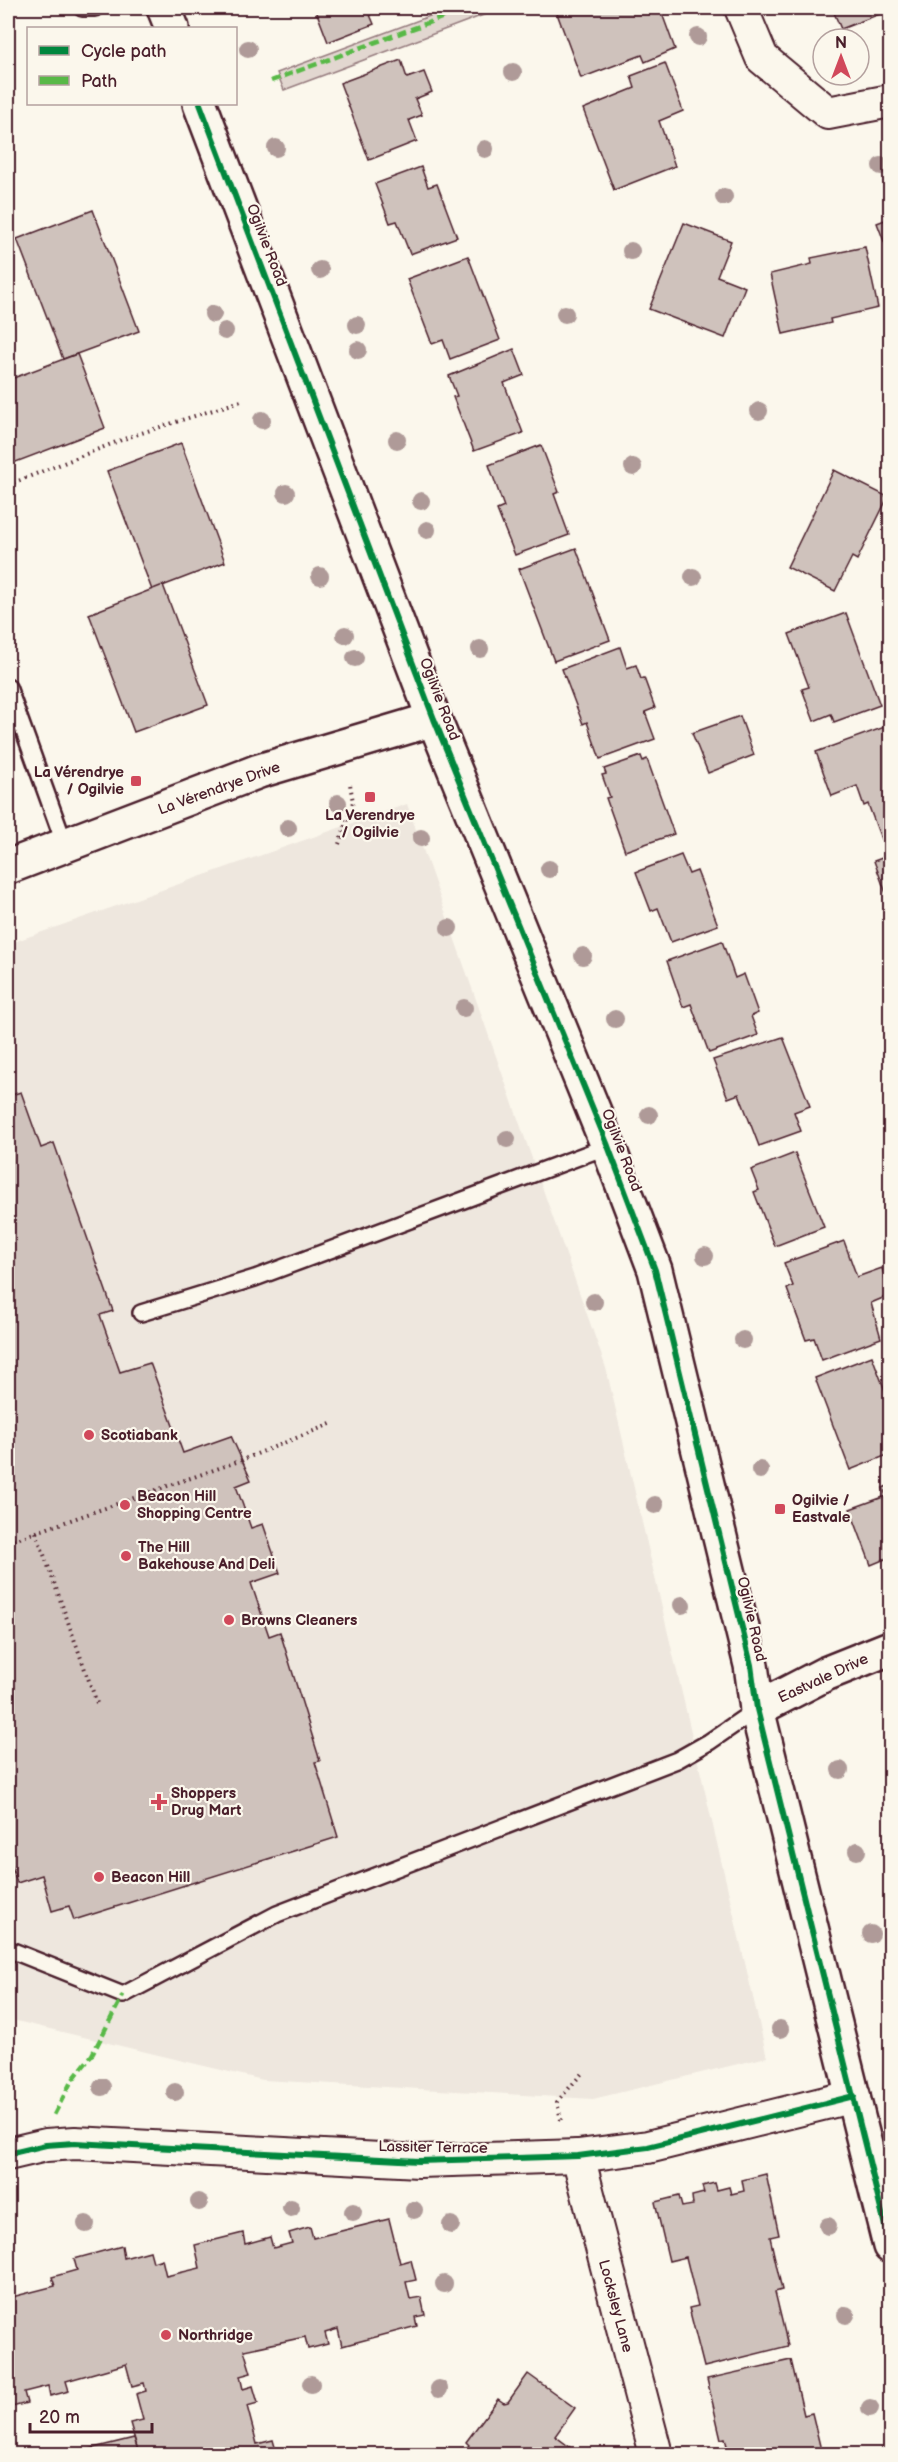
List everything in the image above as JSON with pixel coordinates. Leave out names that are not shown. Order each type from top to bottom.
[{"type":"street","points":[[164,8],[172,27]]},
{"type":"street","points":[[741,8],[762,58],[828,113],[891,101]]},
{"type":"street","name":"Ogilvie Road","points":[[200,105],[434,719],[608,1146],[655,1270],[751,1665],[757,1709],[891,2246]]},
{"type":"street","name":"La Vérendrye Drive","points":[[8,867],[259,771],[434,719]]},
{"type":"street","name":"Eastvale Drive","points":[[757,1709],[825,1674],[891,1648]]},
{"type":"street","name":"Lassiter Terrace","points":[[8,2154],[46,2145],[75,2143],[419,2161],[572,2156],[648,2147],[854,2096]]},
{"type":"street","name":"Locksley Lane","points":[[572,2156],[656,2454]]},
{"type":"lane","points":[[82,8],[95,8]]},
{"type":"lane","points":[[8,687],[65,845]]},
{"type":"lane","points":[[141,1313],[255,1278],[608,1146]]},
{"type":"lane","points":[[8,1949],[123,1995],[277,1914],[677,1760],[710,1742],[757,1709]]},
{"type":"path","points":[[8,485],[129,437],[241,401]]},
{"type":"path","points":[[339,844],[353,802],[351,779]]},
{"type":"path","points":[[8,1542],[242,1460],[333,1424]]},
{"type":"path","points":[[36,1532],[98,1706]]},
{"type":"path","points":[[572,2156],[557,2102],[584,2071]]},
{"type":"shaded area","points":[[451,8],[502,8],[284,90],[277,73]]},
{"type":"shaded area","name":"Beacon Hill Shopping Centre","points":[[407,804],[606,1368],[767,2057],[593,2099],[263,2080],[8,2019],[8,944]]},
{"type":"building","points":[[315,8],[367,8],[374,24],[328,42]]},
{"type":"building","points":[[555,8],[660,8],[675,49],[645,62],[642,55],[581,78]]},
{"type":"building","points":[[832,8],[890,8],[890,10],[846,27],[840,27]]},
{"type":"building","points":[[401,60],[407,78],[424,72],[432,92],[415,99],[422,115],[409,120],[417,141],[369,160],[340,83]]},
{"type":"building","points":[[665,63],[683,111],[659,121],[675,166],[614,190],[583,109],[635,88],[631,76]]},
{"type":"building","points":[[421,167],[428,187],[437,184],[457,237],[410,254],[397,221],[390,223],[375,184]]},
{"type":"building","points":[[93,210],[139,331],[63,359],[17,239]]},
{"type":"building","points":[[890,218],[890,257],[877,223]]},
{"type":"building","points":[[684,223],[731,241],[717,276],[745,287],[725,338],[649,309]]},
{"type":"building","points":[[865,247],[878,308],[830,319],[831,323],[783,334],[770,274],[812,264],[811,258]]},
{"type":"building","points":[[468,256],[500,340],[450,359],[443,340],[432,344],[407,279]]},
{"type":"building","points":[[514,349],[524,375],[504,383],[523,433],[474,451],[453,397],[457,396],[449,376]]},
{"type":"building","points":[[77,354],[105,428],[8,465],[8,380]]},
{"type":"building","points":[[181,443],[225,562],[152,590],[107,471]]},
{"type":"building","points":[[541,445],[559,492],[554,494],[569,535],[515,555],[497,510],[504,507],[489,465]]},
{"type":"building","points":[[834,470],[888,497],[857,560],[852,557],[835,591],[787,567]]},
{"type":"building","points":[[576,548],[610,640],[554,661],[519,569]]},
{"type":"building","points":[[163,585],[208,705],[134,732],[89,614]]},
{"type":"building","points":[[846,613],[880,705],[834,722],[831,714],[814,721],[802,689],[809,687],[789,634]]},
{"type":"building","points":[[620,647],[627,668],[636,665],[641,679],[644,678],[655,708],[645,712],[655,739],[600,759],[587,722],[583,724],[562,669]]},
{"type":"building","points":[[740,716],[754,755],[708,773],[692,733]]},
{"type":"building","points":[[890,725],[890,835],[881,839],[868,804],[864,806],[857,786],[832,796],[816,752]]},
{"type":"building","points":[[641,756],[643,761],[647,759],[674,834],[625,851],[606,798],[610,797],[602,775],[606,774],[604,769]]},
{"type":"building","points":[[681,855],[689,874],[697,871],[718,925],[671,942],[658,908],[651,911],[636,872]]},
{"type":"building","points":[[890,855],[890,904],[874,861]]},
{"type":"building","points":[[722,941],[735,978],[744,974],[758,1013],[751,1016],[758,1035],[709,1053],[691,1004],[683,1007],[667,961]]},
{"type":"building","points":[[783,1037],[810,1106],[794,1112],[801,1131],[759,1146],[739,1094],[728,1098],[713,1060]]},
{"type":"building","name":"Beacon Hill Shopping Centre","points":[[21,1092],[41,1148],[54,1143],[113,1311],[100,1315],[120,1372],[150,1363],[183,1453],[231,1436],[251,1480],[236,1486],[251,1528],[263,1524],[280,1573],[251,1583],[269,1636],[280,1632],[320,1761],[315,1762],[338,1837],[74,1920],[69,1906],[52,1911],[42,1875],[17,1883],[8,1854],[8,1096]]},
{"type":"building","points":[[795,1153],[824,1227],[775,1246],[754,1192],[759,1190],[751,1170]]},
{"type":"building","points":[[844,1241],[857,1277],[882,1268],[890,1295],[871,1303],[881,1338],[822,1360],[814,1338],[806,1340],[787,1289],[793,1286],[784,1263]]},
{"type":"building","points":[[872,1356],[890,1404],[890,1454],[850,1470],[815,1378]]},
{"type":"building","points":[[890,1485],[890,1557],[871,1565],[850,1509],[886,1496],[883,1488]]},
{"type":"building","points":[[766,2174],[779,2235],[770,2237],[782,2290],[775,2292],[788,2346],[704,2367],[689,2308],[698,2306],[686,2257],[669,2261],[655,2202],[679,2196],[682,2207],[693,2205],[692,2196],[704,2193],[702,2186],[715,2183],[717,2190],[729,2187],[731,2194],[744,2191],[742,2180]]},
{"type":"building","name":"Northridge","points":[[389,2219],[400,2263],[411,2260],[416,2280],[406,2282],[410,2299],[421,2297],[425,2315],[415,2317],[417,2326],[342,2346],[338,2329],[325,2333],[328,2344],[308,2349],[305,2337],[244,2350],[251,2373],[240,2376],[243,2389],[253,2386],[258,2403],[247,2406],[257,2444],[273,2440],[277,2454],[139,2454],[130,2423],[143,2420],[136,2394],[146,2391],[144,2383],[132,2386],[126,2364],[66,2381],[69,2391],[50,2396],[48,2386],[24,2392],[27,2403],[8,2408],[8,2298],[55,2286],[52,2277],[77,2270],[74,2259],[122,2246],[124,2258],[150,2251],[153,2262],[162,2259],[166,2276],[200,2268],[195,2245],[243,2233],[245,2244],[270,2237],[273,2248],[292,2243],[289,2233],[310,2227],[313,2238]]},
{"type":"building","points":[[791,2360],[804,2415],[812,2413],[822,2454],[729,2454],[725,2438],[721,2439],[707,2379]]},
{"type":"building","points":[[528,2374],[575,2408],[555,2436],[579,2454],[462,2454],[469,2445],[466,2442],[498,2399],[504,2403],[508,2402]]},
{"type":"building","points":[[134,2438],[139,2454],[69,2454]]},
{"type":"marked path","points":[[271,81],[468,8]]},
{"type":"marked path","points":[[54,2115],[71,2082],[92,2055],[123,1995]]},
{"type":"cycle path","points":[[200,105],[434,719],[608,1146],[655,1270],[751,1665],[757,1709],[890,2246]]},
{"type":"cycle path","points":[[8,2154],[46,2145],[75,2143],[419,2161],[578,2156],[648,2147],[854,2096]]},
{"type":"place","name":"La Vérendrye / Ogilvie","points":[[136,781]]},
{"type":"place","name":"La Verendrye / Ogilvie","points":[[370,797]]},
{"type":"place","name":"Scotiabank","points":[[89,1435]]},
{"type":"place","name":"Beacon Hill Shopping Centre","points":[[125,1505]]},
{"type":"place","name":"Ogilvie / Eastvale","points":[[780,1509]]},
{"type":"place","name":"The Hill Bakehouse And Deli","points":[[126,1556]]},
{"type":"place","name":"Browns Cleaners","points":[[229,1620]]},
{"type":"place","name":"Shoppers Drug Mart","points":[[159,1802]]},
{"type":"place","name":"Beacon Hill","points":[[99,1877]]},
{"type":"place","name":"Northridge","points":[[166,2335]]}]
